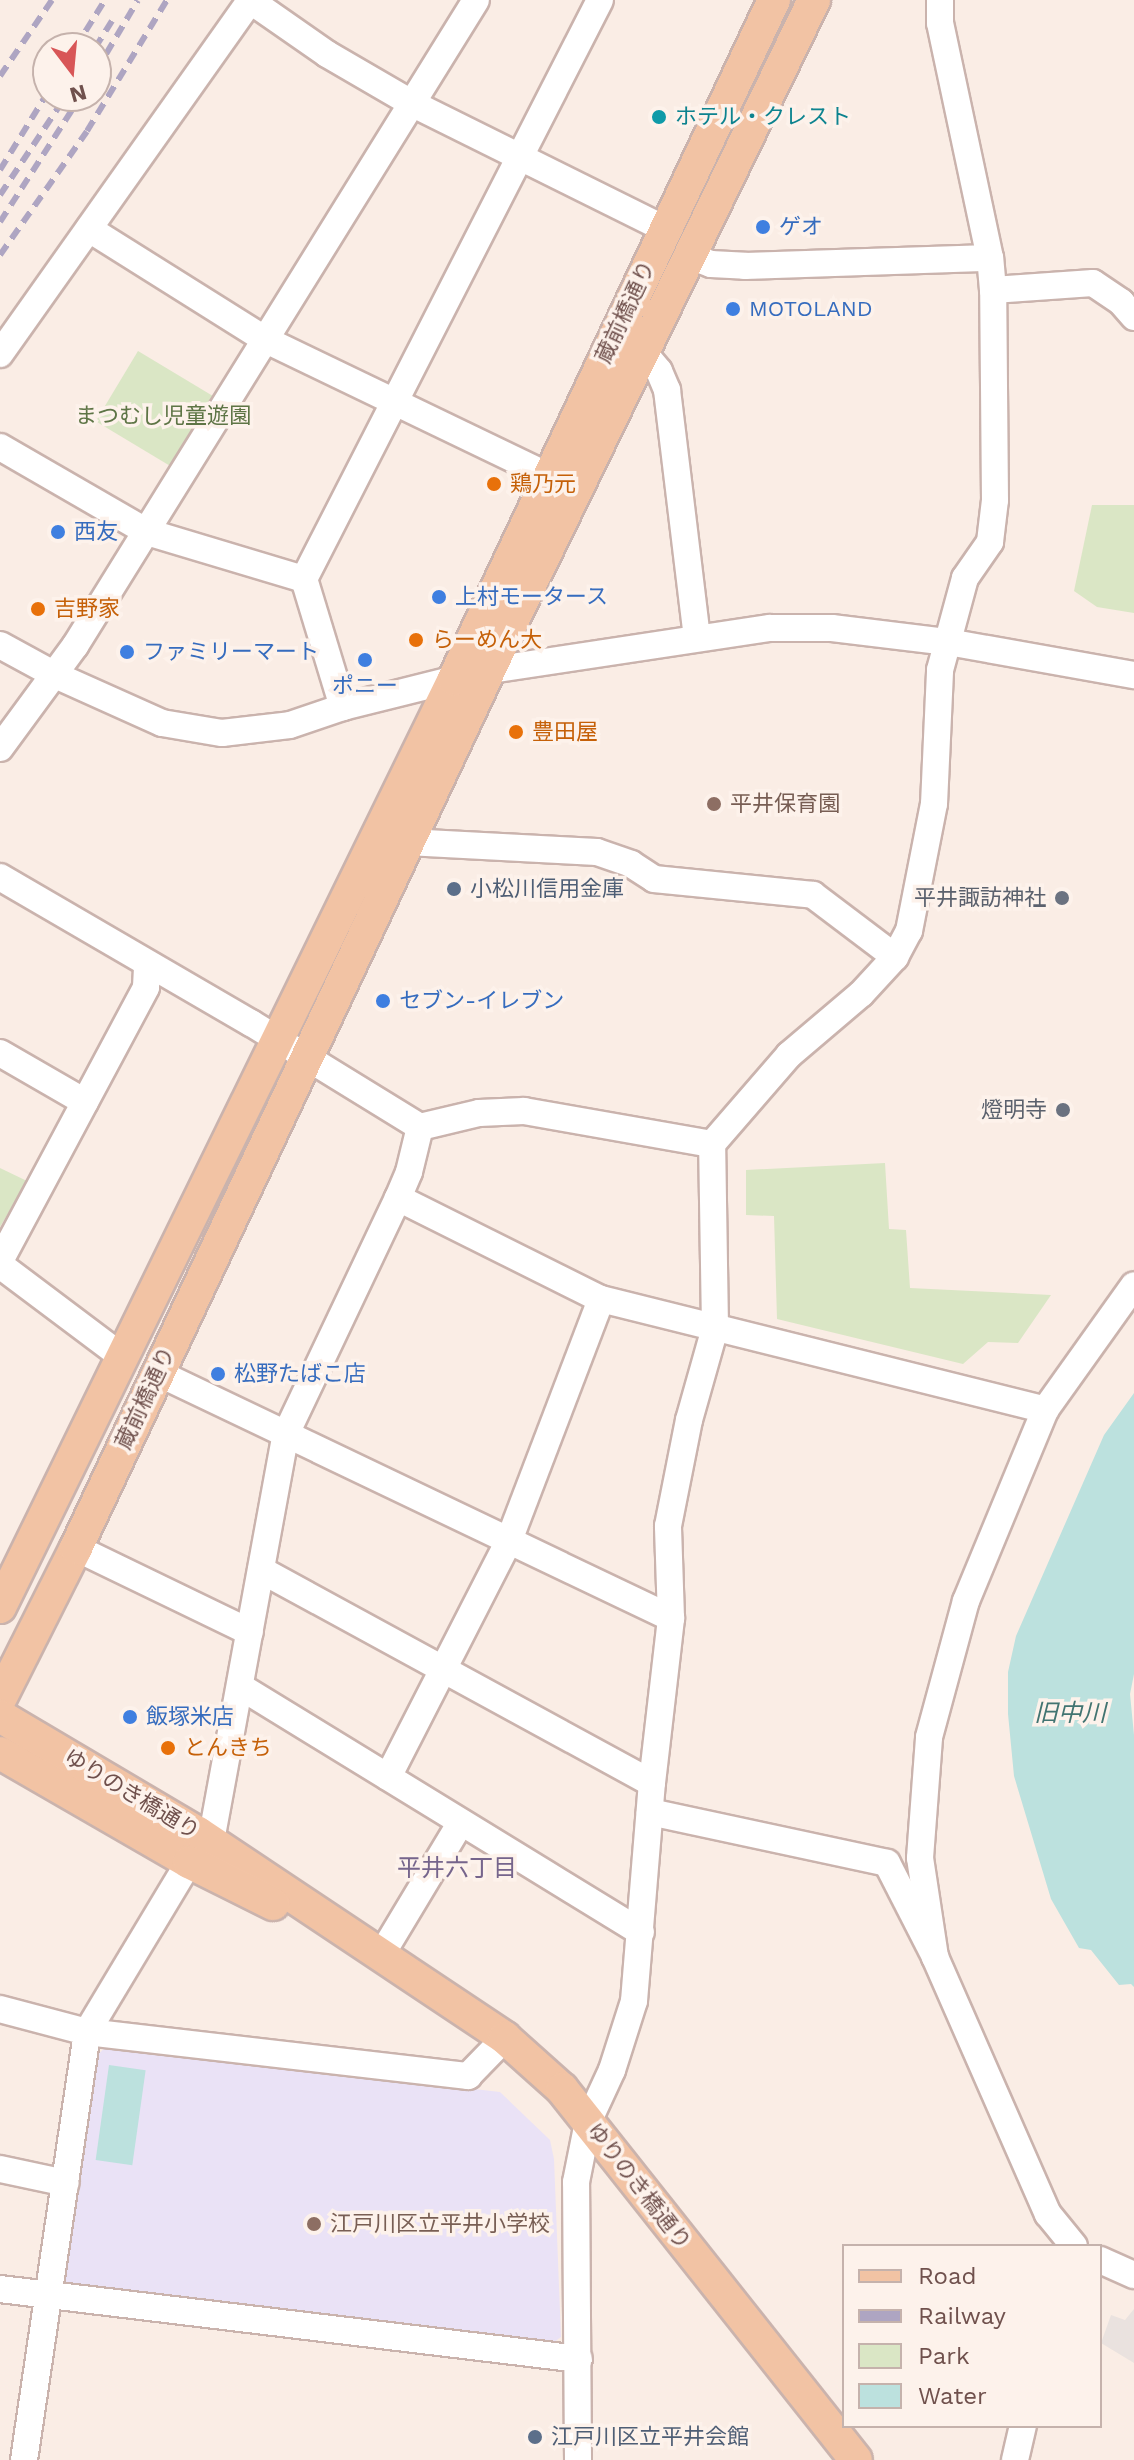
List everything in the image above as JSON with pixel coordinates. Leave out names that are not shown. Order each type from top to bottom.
[{"type":"main road","name":"蔵前橋通り","points":[[0,1607],[454,679],[774,0]]},
{"type":"main road","name":"蔵前橋通り","points":[[0,1699],[76,1548],[407,842],[814,0]]},
{"type":"main road","name":"ゆりのき橋通り","points":[[0,1716],[200,1852]]},
{"type":"main road","name":"ゆりのき橋通り","points":[[0,1753],[200,1852],[380,1957],[505,2038],[562,2089],[856,2460]]},
{"type":"street","points":[[0,354],[251,0],[327,54],[413,104],[665,229]]},
{"type":"street","points":[[0,748],[55,675],[147,532],[476,0]]},
{"type":"street","points":[[343,707],[304,579],[600,0]]},
{"type":"street","points":[[578,2460],[576,2182],[588,2122],[628,2028],[634,2001],[652,1783],[671,1618],[668,1526],[689,1420],[715,1328],[712,1144],[789,1055],[861,994],[895,957],[909,931],[934,804],[940,670],[965,578],[990,542],[994,514],[993,290],[990,258],[940,23],[940,0]]},
{"type":"street","points":[[89,229],[266,340],[548,476]]},
{"type":"street","points":[[690,256],[711,264],[745,266],[990,258]]},
{"type":"street","points":[[993,290],[1093,283],[1121,302],[1134,317]]},
{"type":"street","points":[[644,353],[659,371],[667,390],[697,637]]},
{"type":"street","points":[[0,447],[147,532],[304,579]]},
{"type":"street","points":[[0,645],[55,675],[162,723],[222,733],[290,725],[343,707],[491,670],[770,628],[832,628],[948,642],[1134,675]]},
{"type":"street","points":[[407,842],[597,852],[631,864],[654,879],[813,895],[895,957]]},
{"type":"street","points":[[0,877],[147,966],[283,1025],[305,1058],[420,1127],[479,1113],[524,1111],[712,1144]]},
{"type":"street","points":[[124,1358],[0,1263],[146,987],[147,966]]},
{"type":"street","points":[[0,1053],[85,1102]]},
{"type":"street","points":[[24,2460],[87,2032],[200,1852],[241,1687],[285,1436],[398,1198],[409,1172],[420,1127]]},
{"type":"street","points":[[398,1198],[601,1299],[1045,1410]]},
{"type":"street","points":[[935,1957],[920,1858],[929,1737],[966,1601],[1045,1410],[1134,1285]]},
{"type":"street","points":[[388,1777],[508,1543],[601,1299]]},
{"type":"street","points":[[156,1372],[508,1543],[671,1618]]},
{"type":"street","points":[[76,1548],[250,1632]]},
{"type":"street","points":[[261,1570],[652,1783]]},
{"type":"street","points":[[241,1687],[641,1932]]},
{"type":"street","points":[[650,1812],[887,1863],[935,1957],[1048,2214],[1072,2244]]},
{"type":"street","points":[[380,1957],[461,1822]]},
{"type":"street","points":[[0,2009],[87,2032],[468,2076],[505,2038]]},
{"type":"street","points":[[0,2169],[66,2183]]},
{"type":"street","points":[[1102,2261],[1134,2275]]},
{"type":"street","points":[[0,2289],[579,2359]]},
{"type":"street","points":[[1015,2460],[1023,2428]]},
{"type":"shaded area","name":"江戸川区立平井小学校","points":[[107,2046],[500,2092],[550,2140],[554,2159],[561,2337],[550,2345],[61,2289],[94,2058]]},
{"type":"shaded area","points":[[1134,2309],[1134,2363],[1102,2344],[1111,2315],[1125,2320]]},
{"type":"green space","name":"まつむし児童遊園","points":[[138,351],[224,403],[181,473],[96,421]]},
{"type":"green space","points":[[1092,505],[1134,505],[1134,613],[1097,607],[1074,591]]},
{"type":"green space","points":[[885,1163],[889,1229],[906,1230],[910,1288],[1051,1295],[1018,1343],[988,1342],[963,1364],[777,1319],[774,1216],[746,1215],[746,1170]]},
{"type":"green space","points":[[0,1168],[27,1181],[0,1227]]},
{"type":"water","name":"旧中川","points":[[1134,1393],[1134,1674],[1130,1694],[1134,1735],[1134,1987],[1131,1984],[1119,1985],[1091,1950],[1079,1948],[1051,1899],[1014,1776],[1008,1714],[1008,1672],[1016,1636],[1104,1435]]},
{"type":"water","points":[[109,2065],[146,2070],[132,2165],[96,2160]]},
{"type":"railway","points":[[0,76],[52,0]]},
{"type":"railway","points":[[85,32],[105,0]]},
{"type":"railway","points":[[112,44],[138,0]]},
{"type":"railway","points":[[0,255],[87,131],[167,0]]},
{"type":"railway","points":[[105,32],[112,21]]},
{"type":"railway","points":[[0,170],[36,112]]},
{"type":"railway","points":[[0,195],[55,112]]},
{"type":"railway","points":[[0,222],[71,112]]},
{"type":"place","name":"ホテル・クレスト","points":[[659,117]]},
{"type":"place","name":"ゲオ","points":[[763,227]]},
{"type":"place","name":"MOTOLAND","points":[[733,309]]},
{"type":"place","name":"鶏乃元","points":[[494,484]]},
{"type":"place","name":"西友","points":[[58,532]]},
{"type":"place","name":"上村モータース","points":[[439,597]]},
{"type":"place","name":"吉野家","points":[[38,609]]},
{"type":"place","name":"らーめん大","points":[[416,640]]},
{"type":"place","name":"ファミリーマート","points":[[127,652]]},
{"type":"place","name":"ポニー","points":[[365,660]]},
{"type":"place","name":"豊田屋","points":[[516,732]]},
{"type":"place","name":"平井保育園","points":[[714,804]]},
{"type":"place","name":"小松川信用金庫","points":[[454,889]]},
{"type":"place","name":"平井諏訪神社","points":[[1062,898]]},
{"type":"place","name":"セブン-イレブン","points":[[383,1001]]},
{"type":"place","name":"燈明寺","points":[[1063,1110]]},
{"type":"place","name":"松野たばこ店","points":[[218,1374]]},
{"type":"place","name":"飯塚米店","points":[[130,1717]]},
{"type":"place","name":"とんきち","points":[[168,1748]]},
{"type":"place","name":"江戸川区立平井小学校","points":[[314,2224]]},
{"type":"place","name":"江戸川区立平井会館","points":[[535,2437]]},
{"type":"district","name":"平井六丁目","points":[[457,1869]]}]
